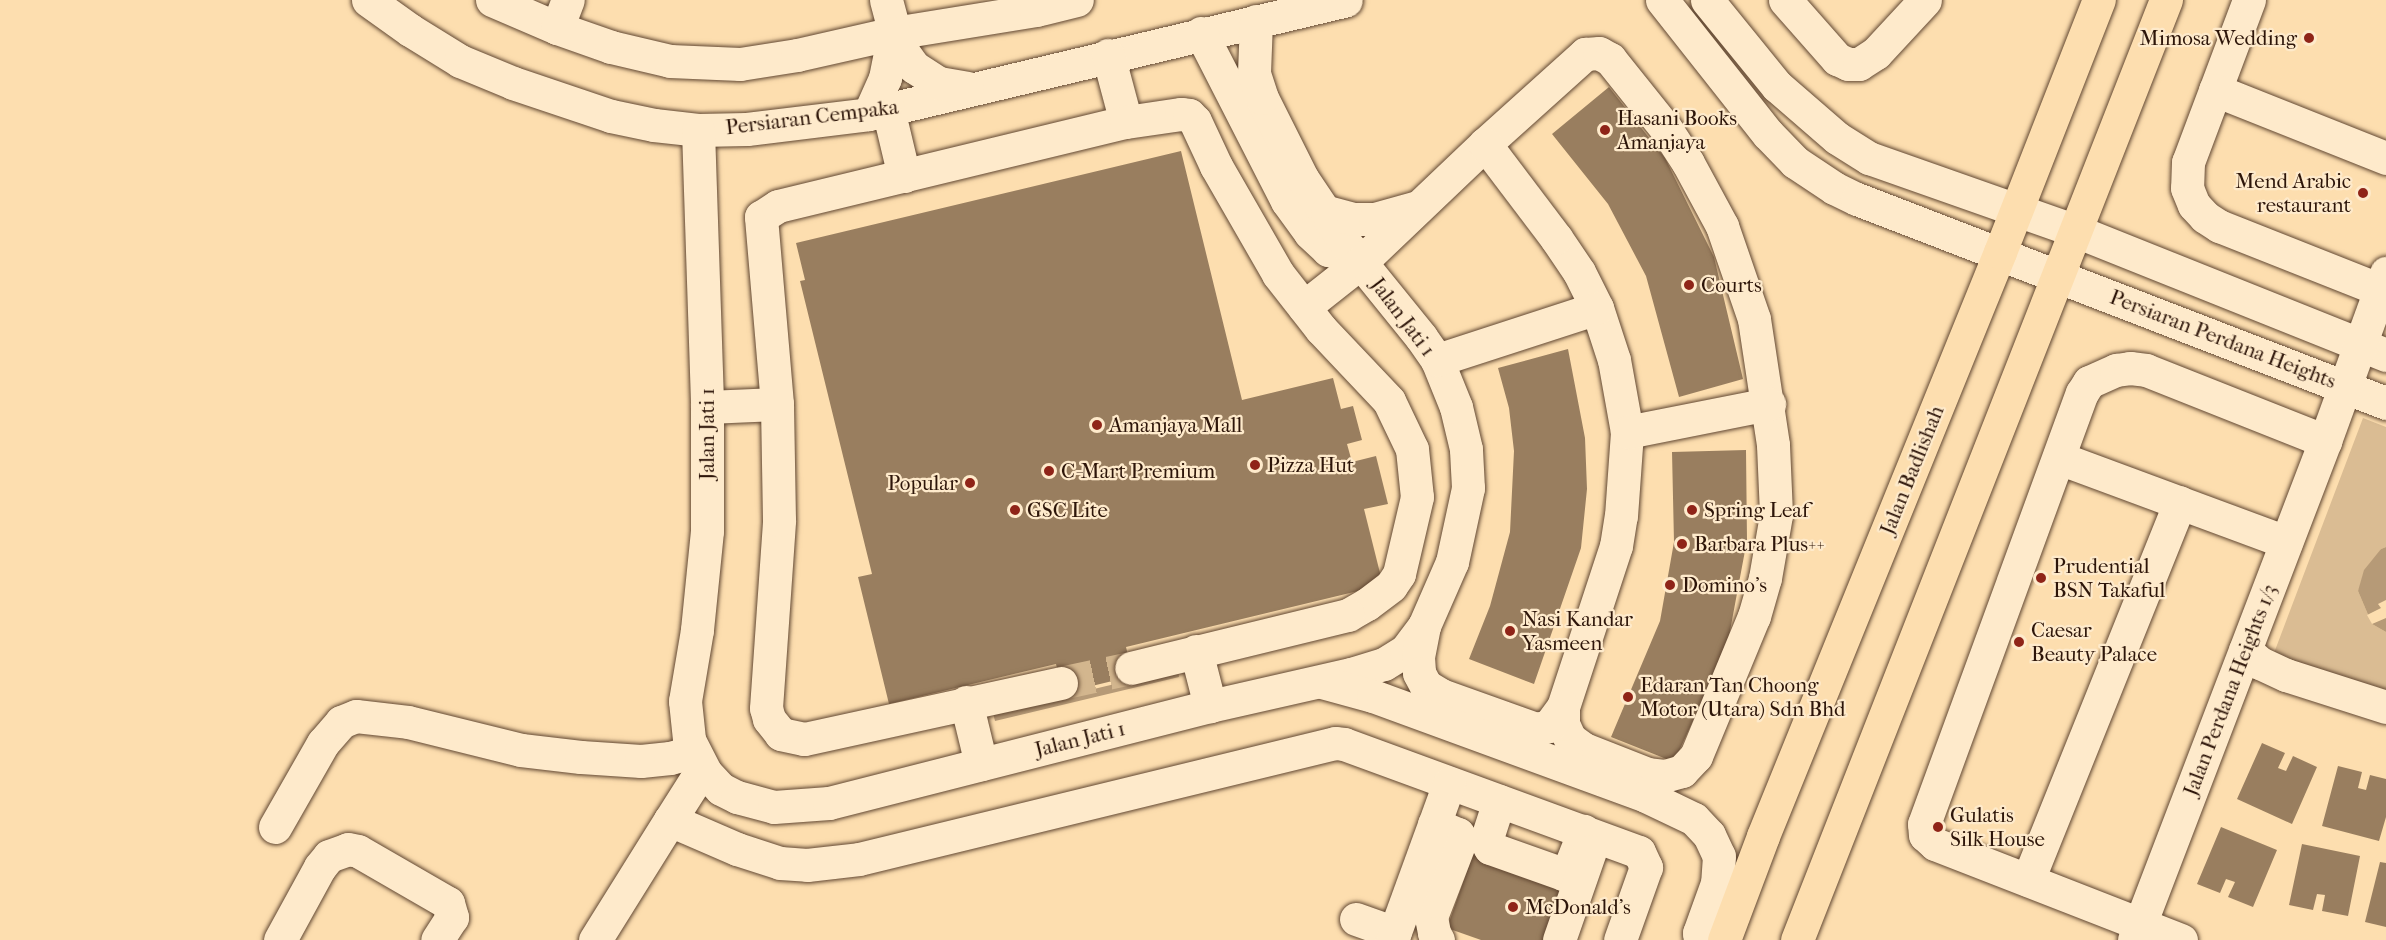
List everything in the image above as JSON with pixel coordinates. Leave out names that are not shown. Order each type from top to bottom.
[{"type":"main road","name":"Jalan Badlishah","points":[[1724,940],[1763,836],[2000,252],[2099,0]]},
{"type":"main road","points":[[1797,940],[2166,0]]},
{"type":"street","name":"Persiaran Cempaka","points":[[368,0],[460,61],[513,83],[611,116],[654,125],[698,130],[747,129],[878,111],[1346,0]]},
{"type":"street","points":[[492,0],[563,14],[611,46],[670,61],[740,64],[797,55],[1034,5],[1077,0]]},
{"type":"street","points":[[886,0],[894,33],[905,57],[924,75],[939,83],[972,89]]},
{"type":"street","name":"Persiaran Perdana Heights","points":[[1662,0],[1768,134],[1815,177],[1857,199],[2000,252],[2386,403]]},
{"type":"street","points":[[1707,0],[1777,86],[1837,138],[1869,158],[1903,172],[2076,231],[2374,350]]},
{"type":"street","points":[[1785,0],[1830,51],[1848,64],[1859,64],[1876,53],[1925,0]]},
{"type":"street","points":[[2249,0],[2188,162],[2187,188],[2194,205],[2205,217],[2219,226],[2384,285],[2374,350],[2345,387],[2325,441]]},
{"type":"street","name":"Jalan Jati 1","points":[[698,130],[707,406],[707,531],[698,630],[685,701],[689,740],[699,762],[721,789],[753,803],[792,807],[820,805],[1384,664],[1406,650],[1424,626],[1452,562],[1463,520],[1468,488],[1466,449],[1456,407],[1437,360],[1355,254],[1302,178],[1262,98],[1254,73],[1256,21]]},
{"type":"street","points":[[894,33],[878,111],[904,176]]},
{"type":"street","points":[[1201,33],[1287,201],[1310,233],[1328,250],[1355,254]]},
{"type":"street","points":[[1304,308],[1355,254],[1418,207],[1585,54],[1599,53],[1610,59],[1666,129],[1688,163],[1722,226],[1754,319],[1769,404],[1776,474],[1776,515],[1765,578],[1754,616],[1696,756],[1682,771],[1664,776],[1647,785],[1373,696],[1319,681]]},
{"type":"street","points":[[1108,56],[1126,122]]},
{"type":"street","points":[[2215,90],[2386,158]]},
{"type":"street","points":[[1061,683],[804,739],[781,734],[769,719],[766,708],[779,520],[777,404],[761,217],[778,206],[1126,122],[1181,114],[1189,115],[1195,121],[1248,225],[1278,274],[1304,308],[1389,401],[1412,449],[1417,497],[1399,574],[1391,586],[1348,615],[1131,668]]},
{"type":"street","points":[[1424,626],[1418,657],[1419,673],[1426,686],[1442,695],[1536,729],[1550,726],[1563,708],[1616,546],[1621,516],[1627,432],[1614,360],[1597,308],[1567,255],[1485,144]]},
{"type":"street","points":[[1326,212],[1353,219],[1375,219],[1418,207]]},
{"type":"street","points":[[1437,360],[1597,308]]},
{"type":"street","points":[[2295,367],[2306,375],[2323,395],[2330,417],[2325,441]]},
{"type":"street","points":[[2181,940],[2137,932],[2028,880],[1935,844],[1925,836],[1924,824],[2082,393],[2089,382],[2116,370],[2130,368],[2146,370],[2325,441]]},
{"type":"street","points":[[707,406],[777,404]]},
{"type":"street","points":[[1627,432],[1769,404]]},
{"type":"street","name":"Jalan Perdana Heights 1/3","points":[[2137,932],[2325,441]]},
{"type":"street","points":[[2059,458],[2286,542]]},
{"type":"street","points":[[2028,880],[2180,502]]},
{"type":"street","points":[[2245,650],[2260,663],[2286,675],[2386,707]]},
{"type":"street","points":[[1197,651],[1210,706]]},
{"type":"street","points":[[966,702],[981,764]]},
{"type":"street","points":[[1563,708],[1566,732],[1577,745],[1647,785],[1694,819],[1709,835],[1719,856],[1717,883],[1699,933],[1700,940]]},
{"type":"street","points":[[275,827],[322,743],[341,722],[356,716],[408,722],[521,750],[581,757],[641,761],[670,758],[699,762],[696,779],[595,940]]},
{"type":"street","points":[[670,820],[737,849],[780,863],[807,865],[859,859],[1335,743],[1344,744],[1639,852],[1646,867],[1620,940]]},
{"type":"street","points":[[1356,919],[1393,936],[1449,783]]},
{"type":"street","points":[[1499,801],[1487,844],[1490,848],[1542,867],[1563,874],[1567,872],[1595,835]]},
{"type":"street","points":[[737,849],[753,803]]},
{"type":"street","points":[[1434,824],[1458,834],[1461,838],[1431,917],[1438,940]]},
{"type":"street","points":[[1559,940],[1595,835]]},
{"type":"street","points":[[1572,940],[1595,835]]},
{"type":"street","points":[[280,940],[320,867],[329,856],[348,849],[358,851],[448,903],[452,917],[438,940]]},
{"type":"street","points":[[1452,940],[1446,931],[1444,919],[1462,869],[1461,862],[1454,858]]},
{"type":"shaded area","points":[[2363,418],[2386,427],[2386,547],[2381,549],[2358,591],[2372,624],[2386,632],[2386,692],[2370,689],[2274,653]]},
{"type":"shaded area","points":[[2386,547],[2386,632],[2372,624],[2358,591],[2364,570],[2381,549]]},
{"type":"shaded area","points":[[1178,669],[1179,677],[995,721],[993,713]]},
{"type":"pier","points":[[2386,600],[2386,618],[2372,624],[2367,615],[2381,608],[2378,604]]},
{"type":"building","points":[[1609,87],[1665,158],[1714,257],[1743,379],[1679,397],[1646,276],[1608,204],[1552,134]]},
{"type":"building","name":"Amanjaya Mall","points":[[1181,151],[1242,400],[1333,378],[1341,409],[1353,406],[1362,440],[1347,444],[1352,462],[1376,456],[1388,504],[1364,509],[1383,585],[1126,647],[1133,676],[1063,693],[1056,664],[889,704],[858,577],[872,574],[800,281],[805,280],[796,243]]},
{"type":"building","points":[[1568,349],[1585,438],[1587,489],[1581,548],[1534,684],[1469,659],[1490,606],[1510,532],[1514,451],[1509,408],[1498,368]]},
{"type":"building","points":[[1746,450],[1747,540],[1727,647],[1674,762],[1611,737],[1660,621],[1674,542],[1672,452]]},
{"type":"building","points":[[2262,743],[2285,753],[2278,768],[2286,771],[2293,756],[2317,767],[2292,824],[2237,799]]},
{"type":"building","points":[[2338,766],[2362,772],[2358,788],[2366,790],[2370,775],[2386,779],[2386,817],[2379,841],[2322,826]]},
{"type":"building","points":[[2221,827],[2277,850],[2253,907],[2228,897],[2235,882],[2226,879],[2220,893],[2197,884]]},
{"type":"building","points":[[2302,844],[2360,856],[2348,916],[2322,911],[2325,895],[2317,894],[2313,910],[2289,905]]},
{"type":"building","points":[[1473,854],[1568,887],[1549,940],[1481,940],[1447,928]]},
{"type":"building","points":[[2380,862],[2386,863],[2386,927],[2365,922]]},
{"type":"tunnel","points":[[1061,683],[1131,668]]},
{"type":"place","name":"Mimosa Wedding","points":[[2309,38]]},
{"type":"place","name":"Hasani Books Amanjaya","points":[[1605,130]]},
{"type":"place","name":"Mend Arabic restaurant","points":[[2363,193]]},
{"type":"place","name":"Courts","points":[[1689,285]]},
{"type":"place","name":"Amanjaya Mall","points":[[1097,425]]},
{"type":"place","name":"Pizza Hut","points":[[1255,465]]},
{"type":"place","name":"C-Mart Premium","points":[[1049,471]]},
{"type":"place","name":"Popular","points":[[970,483]]},
{"type":"place","name":"GSC Lite","points":[[1015,510]]},
{"type":"place","name":"Spring Leaf","points":[[1692,510]]},
{"type":"place","name":"Barbara Plus++","points":[[1682,544]]},
{"type":"place","name":"Prudential BSN Takaful","points":[[2041,578]]},
{"type":"place","name":"Domino's","points":[[1670,585]]},
{"type":"place","name":"Nasi Kandar Yasmeen","points":[[1510,631]]},
{"type":"place","name":"Caesar Beauty Palace","points":[[2019,642]]},
{"type":"place","name":"Edaran Tan Choong Motor (Utara) Sdn Bhd","points":[[1628,697]]},
{"type":"place","name":"Gulatis Silk House","points":[[1938,827]]},
{"type":"place","name":"McDonald's","points":[[1513,907]]}]
